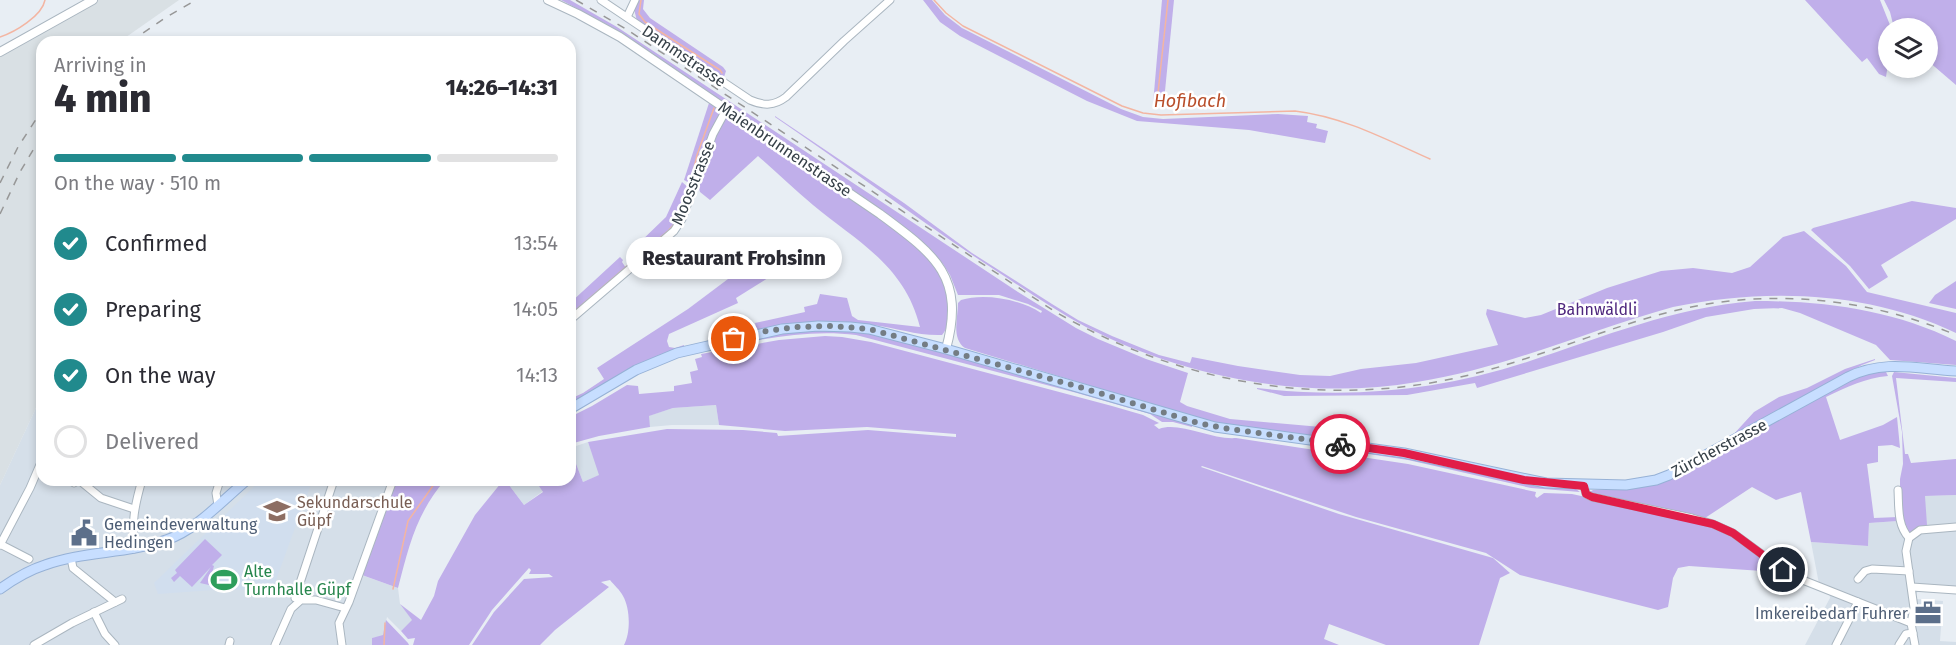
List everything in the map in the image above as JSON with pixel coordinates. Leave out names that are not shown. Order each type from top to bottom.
[{"type":"main road","name":"Zürcherstrasse","points":[[576,405],[636,370],[666,357],[774,330],[818,326],[850,327],[869,329],[946,349],[1215,427],[1404,453],[1524,480],[1584,486],[1626,485],[1669,475],[1868,368],[1887,366],[1956,371]]},
{"type":"main road","points":[[0,589],[32,570],[71,558],[134,549],[175,537],[240,486]]},
{"type":"street","points":[[0,52],[93,0]]},
{"type":"street","name":"Maienbrunnenstrasse","points":[[548,0],[612,33],[880,214],[910,238],[932,258],[946,278],[952,299],[952,321],[946,349]]},
{"type":"street","name":"Dammstrasse","points":[[601,0],[750,100],[759,104],[771,105],[786,97],[890,0]]},
{"type":"street","points":[[627,17],[635,0]]},
{"type":"street","name":"Moosstrasse","points":[[576,315],[674,231],[682,219],[713,134],[726,110]]},
{"type":"street","points":[[29,559],[0,544],[36,474]]},
{"type":"street","points":[[86,486],[101,498],[134,509]]},
{"type":"street","points":[[134,549],[132,530],[134,509],[140,486]]},
{"type":"street","points":[[218,486],[216,493],[218,505]]},
{"type":"street","points":[[295,598],[332,486]]},
{"type":"street","points":[[342,645],[339,623],[349,602],[391,486]]},
{"type":"street","points":[[1584,486],[1586,494],[1592,497],[1713,524],[1733,533],[1790,575],[1911,623]]},
{"type":"street","points":[[1898,490],[1900,524],[1902,531],[1909,538]]},
{"type":"street","points":[[1915,645],[1911,623],[1914,608],[1912,587],[1906,551],[1909,538],[1920,530],[1956,527]]},
{"type":"street","points":[[34,645],[118,599],[73,568],[71,558]]},
{"type":"street","points":[[1858,579],[1865,571],[1872,568],[1910,571]]},
{"type":"street","points":[[1912,587],[1956,590]]},
{"type":"street","points":[[275,645],[291,609],[301,600],[316,600],[345,608]]},
{"type":"street","points":[[1836,645],[1858,602]]},
{"type":"street","points":[[94,612],[105,634],[115,645]]},
{"type":"street","points":[[1899,645],[1906,634],[1913,633]]},
{"type":"shaded area","points":[[98,0],[179,0],[128,36],[36,36],[36,408],[0,485],[0,56]]},
{"type":"shaded area","points":[[716,405],[719,425],[650,427],[648,416],[673,408]]},
{"type":"shaded area","points":[[36,408],[36,486],[388,486],[356,573],[398,588],[400,604],[413,620],[401,631],[387,617],[383,636],[372,638],[372,645],[0,645],[0,485]]},
{"type":"shaded area","points":[[588,442],[600,475],[583,482],[576,464],[576,446]]},
{"type":"shaded area","points":[[255,486],[310,486],[272,591],[227,589],[158,594],[154,583]]},
{"type":"shaded area","points":[[510,486],[539,486],[543,491],[524,505]]},
{"type":"shaded area","points":[[1956,495],[1956,592],[1919,590],[1916,599],[1943,601],[1940,641],[1956,642],[1956,645],[1805,645],[1830,598],[1829,590],[1819,584],[1811,542],[1868,546],[1869,523],[1898,521],[1910,533],[1920,527],[1925,496]]},
{"type":"green space","points":[[561,0],[570,0],[617,27],[1076,328],[1146,359],[1188,373],[1180,402],[1187,406],[1230,419],[1344,429],[1343,440],[1211,422],[965,348],[958,339],[957,333],[958,303],[961,300],[991,297],[1023,304],[1041,313],[1042,311],[999,295],[958,295],[943,264],[899,223],[615,29]]},
{"type":"green space","points":[[636,0],[644,0],[643,9],[650,18],[723,67],[726,71],[723,80],[637,21],[634,9]]},
{"type":"green space","points":[[923,0],[932,0],[945,15],[962,28],[1121,109],[1143,117],[1163,119],[1278,114],[1308,116],[1307,122],[1317,124],[1316,128],[1328,131],[1325,143],[1249,130],[1137,121],[1087,101],[960,36],[940,22]]},
{"type":"green space","points":[[1162,0],[1174,0],[1164,101],[1161,105],[1153,104]]},
{"type":"green space","points":[[1805,0],[1880,0],[1887,18],[1878,18],[1878,73],[1867,58],[1862,62]]},
{"type":"green space","points":[[1884,0],[1956,0],[1956,85],[1938,70],[1938,18],[1892,18]]},
{"type":"green space","points":[[709,103],[720,111],[720,116],[694,182],[691,184],[684,180]]},
{"type":"green space","name":"Bahnwäldli","points":[[775,116],[904,203],[972,253],[1078,320],[1159,355],[1190,363],[1192,357],[1300,375],[1330,376],[1361,369],[1416,363],[1498,345],[1486,314],[1487,309],[1525,318],[1541,315],[1607,288],[1661,271],[1693,268],[1732,273],[1750,267],[1783,237],[1804,231],[1846,266],[1867,292],[1956,313],[1956,333],[1922,319],[1852,301],[1817,297],[1745,297],[1673,307],[1482,368],[1417,382],[1333,389],[1247,381],[1164,360],[1124,345],[1075,321],[942,234]]},
{"type":"green space","points":[[727,117],[731,117],[880,218],[927,258],[945,285],[949,302],[948,320],[942,335],[830,321],[757,330],[755,323],[805,312],[804,307],[817,304],[820,294],[847,298],[852,316],[858,320],[920,327],[903,287],[878,257],[813,205],[758,156],[710,200],[700,192],[698,185],[709,148],[717,130]]},
{"type":"green space","points":[[682,182],[690,189],[683,212],[669,233],[629,266],[643,252],[637,245],[666,217]]},
{"type":"green space","points":[[1912,201],[1956,208],[1956,219],[1881,265],[1888,277],[1869,289],[1850,266],[1811,230],[1813,228]]},
{"type":"green space","points":[[620,257],[623,260],[626,268],[576,312],[576,297]]},
{"type":"green space","points":[[756,258],[768,278],[736,298],[738,303],[669,334],[667,341],[669,347],[684,345],[684,348],[648,360],[576,402],[576,396],[604,379],[597,368],[688,309]]},
{"type":"green space","points":[[1956,281],[1956,309],[1929,303],[1935,295]]},
{"type":"green space","points":[[1755,301],[1833,305],[1908,322],[1956,341],[1956,365],[1890,360],[1876,345],[1800,313],[1782,308],[1754,309],[1706,317],[1477,388],[1475,383],[1407,395],[1284,396],[1257,389],[1326,393],[1427,386],[1493,372],[1639,324],[1695,310]]},
{"type":"green space","points":[[812,330],[876,335],[1087,392],[1192,425],[1192,427],[1173,422],[1162,422],[1150,414],[1077,393],[856,335],[803,334],[716,348],[766,335]]},
{"type":"green space","points":[[825,336],[871,342],[1143,415],[1159,423],[1154,425],[1159,429],[1176,427],[1226,438],[1408,464],[1536,492],[1537,498],[1544,493],[1572,494],[1692,520],[1714,527],[1734,538],[1777,570],[1689,566],[1678,568],[1673,578],[1668,607],[1658,610],[1520,575],[1486,553],[1356,517],[1202,466],[1339,514],[1493,558],[1510,573],[1500,578],[1479,645],[1386,645],[1329,624],[1324,639],[1339,645],[624,645],[629,627],[627,607],[622,594],[610,580],[601,582],[609,587],[555,630],[540,645],[472,645],[494,612],[524,579],[553,577],[549,574],[529,574],[531,570],[529,568],[492,610],[469,645],[413,645],[415,638],[408,639],[401,631],[412,620],[400,604],[421,620],[434,596],[438,581],[475,515],[499,486],[510,486],[524,505],[543,492],[539,486],[576,486],[576,464],[583,482],[599,475],[588,442],[667,429],[743,430],[777,433],[778,436],[868,430],[956,437],[956,434],[867,427],[785,431],[719,425],[716,405],[673,408],[649,416],[650,427],[576,442],[576,414],[627,385],[638,386],[639,394],[674,391],[674,386],[692,383],[690,372],[698,370],[695,359],[702,357],[701,354],[779,340]]},
{"type":"green space","points":[[1875,359],[1732,436],[1754,412],[1779,397],[1807,388],[1845,369]]},
{"type":"green space","points":[[1871,372],[1886,372],[1888,376],[1849,386],[1826,397],[1840,440],[1883,425],[1897,417],[1900,448],[1892,445],[1878,446],[1878,462],[1867,464],[1874,518],[1898,517],[1898,521],[1869,523],[1868,546],[1811,542],[1801,492],[1776,500],[1752,487],[1705,518],[1593,495],[1590,492],[1635,488],[1670,479],[1850,380]]},
{"type":"green space","points":[[1894,372],[1956,378],[1956,382],[1896,378],[1905,454],[1908,454],[1911,463],[1956,459],[1956,495],[1925,496],[1927,525],[1908,533],[1900,500],[1903,464],[1902,432],[1892,376]]},
{"type":"green space","points":[[1224,432],[1386,454],[1531,485],[1576,489],[1580,492],[1531,488],[1408,460]]},
{"type":"green space","points":[[395,486],[440,486],[420,518],[398,588],[362,575]]},
{"type":"green space","points":[[205,539],[222,555],[212,565],[214,566],[209,585],[200,583],[211,567],[192,587],[180,576],[174,582],[171,578],[177,573],[175,570]]},
{"type":"green space","points":[[386,620],[409,645],[372,645],[372,638],[383,635]]},
{"type":"waterway","name":"Hofibach","points":[[0,37],[20,27],[33,17],[39,12],[45,0]]},
{"type":"waterway","points":[[641,0],[639,14],[645,22],[722,73]]},
{"type":"waterway","name":"Hofibach","points":[[934,0],[963,26],[1122,106],[1143,113],[1161,115],[1295,111],[1347,124],[1430,159]]},
{"type":"waterway","points":[[1157,102],[1168,0]]},
{"type":"waterway","points":[[691,182],[697,155],[714,108]]},
{"type":"waterway","points":[[684,205],[689,189]]},
{"type":"waterway","points":[[576,310],[669,230],[682,210]]},
{"type":"waterway","points":[[393,589],[408,521],[433,486]]},
{"type":"waterway","points":[[384,645],[385,623]]},
{"type":"railway","points":[[139,36],[196,0]]},
{"type":"railway","points":[[576,0],[626,29],[1054,311],[1149,356],[1198,371],[1249,382],[1300,389],[1352,390],[1404,387],[1482,372],[1658,315],[1695,306],[1771,298],[1846,304],[1883,311],[1956,335]]},
{"type":"railway","points":[[0,183],[18,147],[36,119]]},
{"type":"railway","points":[[0,214],[36,145]]},
{"type":"way so far","points":[[734,339],[796,327],[832,326],[869,329],[1076,386],[1198,423],[1340,444]]},
{"type":"place","name":"Restaurant Frohsinn","points":[[734,339]]},
{"type":"place","name":"Sekundarschule Güpf","points":[[277,511]]},
{"type":"place","name":"Gemeindeverwaltung Hedingen","points":[[84,533]]},
{"type":"place","name":"Alte Turnhalle Güpf","points":[[224,580]]},
{"type":"place","name":"Imkereibedarf Fuhrer","points":[[1928,613]]},
{"type":"route","points":[[1340,444],[1404,453],[1524,480],[1584,486],[1586,494],[1592,497],[1713,524],[1733,533],[1783,570]]}]
